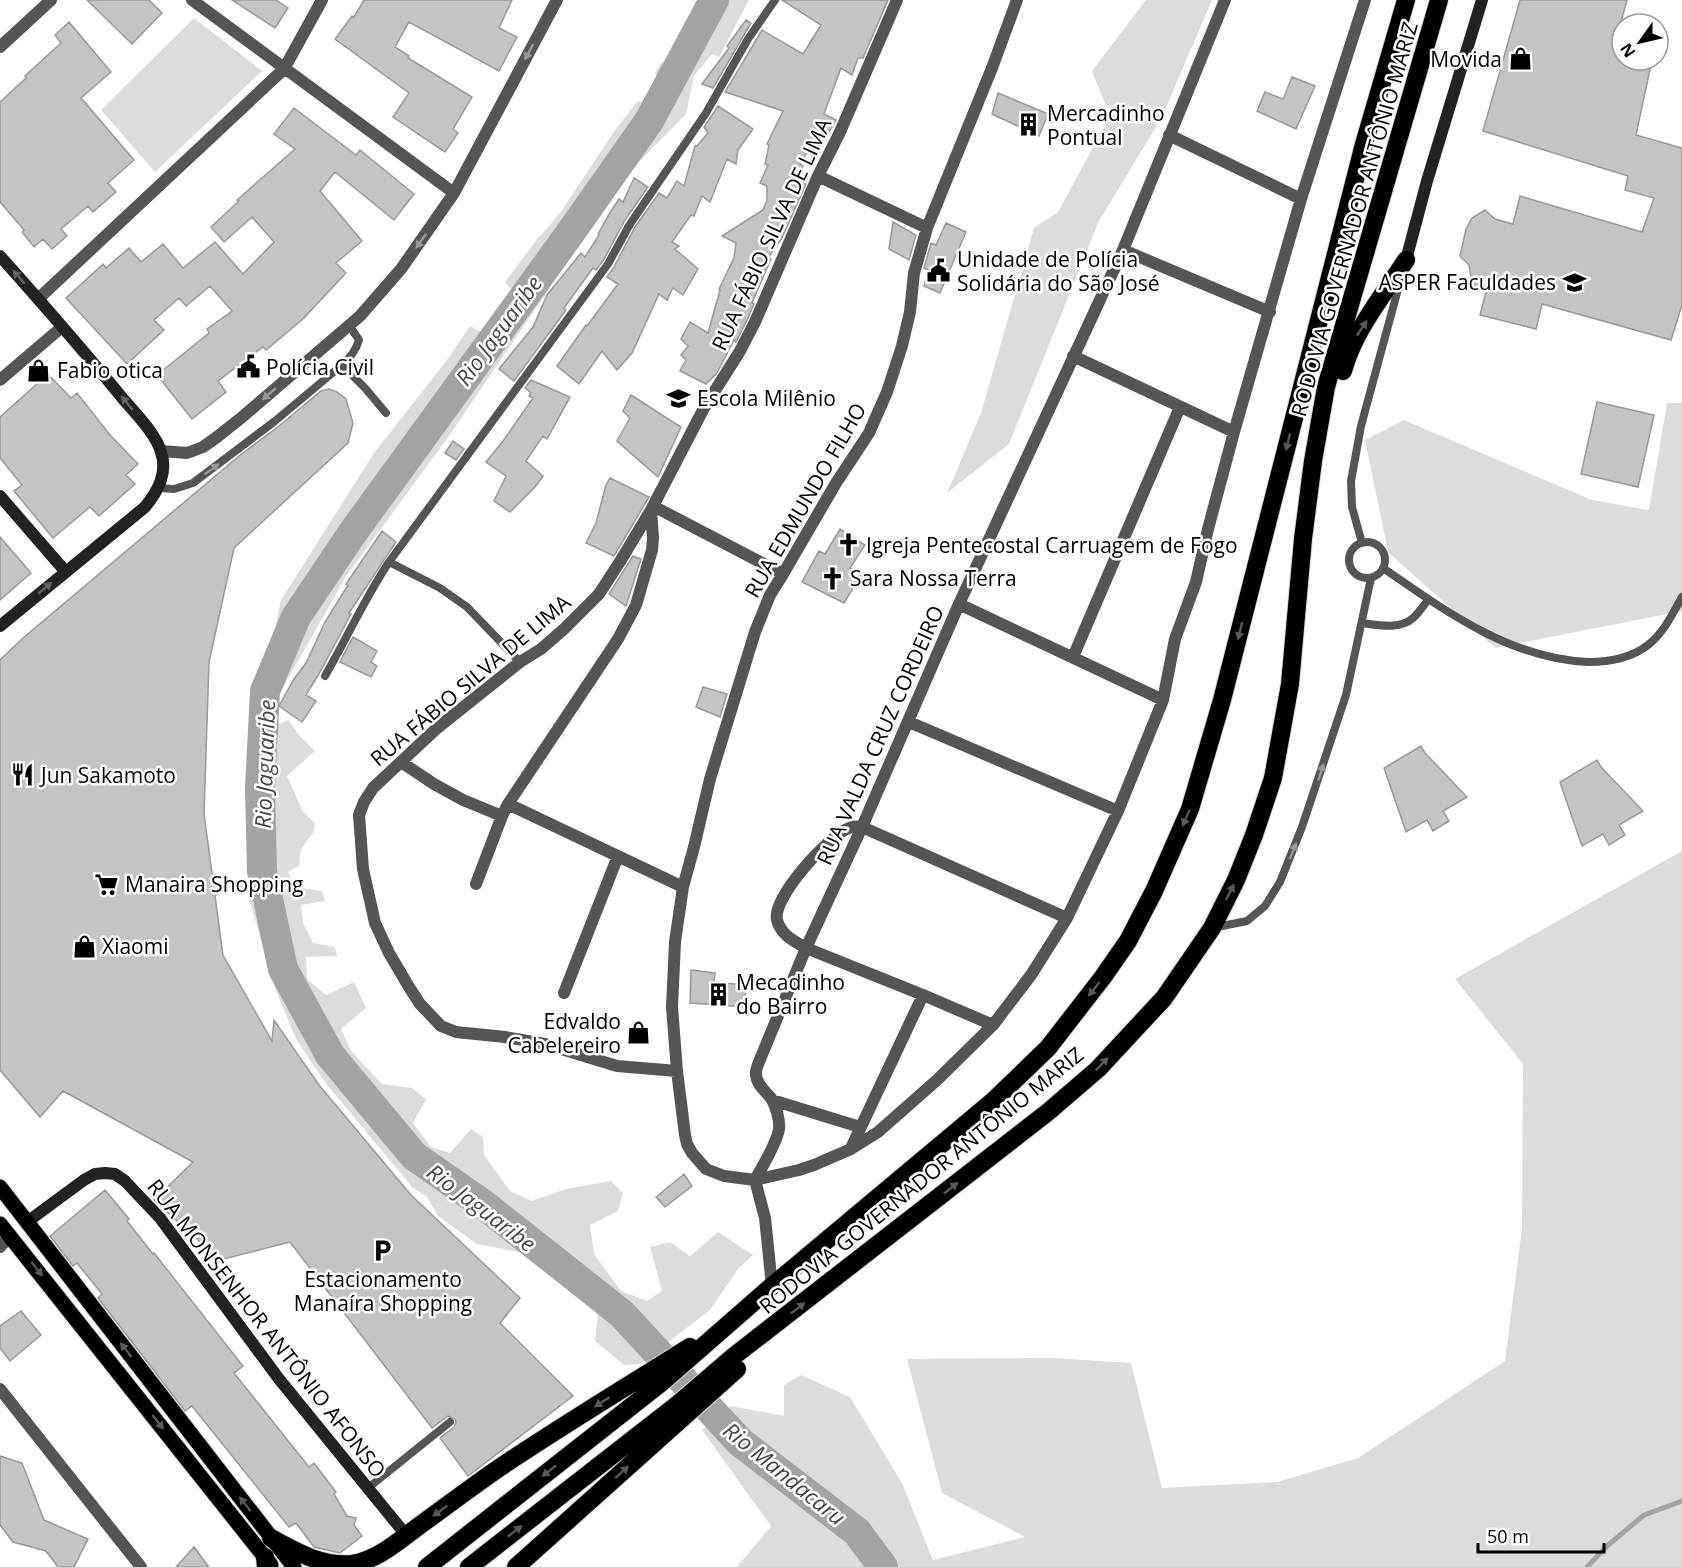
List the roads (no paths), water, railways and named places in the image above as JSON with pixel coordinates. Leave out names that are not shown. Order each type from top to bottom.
[{"type":"highway","name":"RODOVIA GOVERNADOR ANTÔNIO MARIZ","points":[[717,1333],[992,1102],[1048,1048],[1110,968],[1154,891],[1190,809],[1222,700],[1364,144],[1406,0]]},
{"type":"highway","name":"RODOVIA GOVERNADOR ANTÔNIO MARIZ","points":[[681,1409],[697,1388],[737,1361],[772,1329],[1048,1112],[1098,1069],[1164,998],[1212,928],[1254,835],[1273,778],[1290,684],[1312,461],[1326,387],[1439,0]]},
{"type":"highway","points":[[1312,461],[1324,439],[1347,358],[1357,335],[1406,260]]},
{"type":"highway","points":[[271,1538],[321,1562],[352,1564],[367,1560],[381,1553],[507,1462],[656,1377],[676,1371],[717,1333]]},
{"type":"highway","points":[[427,1567],[656,1377],[717,1333]]},
{"type":"highway","points":[[469,1567],[681,1409],[702,1401],[737,1361]]},
{"type":"highway","points":[[516,1567],[681,1409]]},
{"type":"main road","points":[[0,1187],[294,1567]]},
{"type":"main road","points":[[0,1224],[5,1241],[268,1564]]},
{"type":"street","points":[[0,47],[51,0]]},
{"type":"street","points":[[192,0],[454,193]]},
{"type":"street","points":[[38,299],[284,69],[322,0]]},
{"type":"street","points":[[161,451],[187,453],[203,447],[241,418],[360,316],[401,270],[454,193],[557,0]]},
{"type":"street","name":"RUA FÁBIO SILVA DE LIMA","points":[[677,1071],[617,1066],[545,1044],[456,1032],[441,1026],[430,1016],[409,987],[375,923],[363,869],[359,815],[373,788],[436,729],[520,662],[542,649],[599,594],[652,508],[704,408],[740,351],[755,322],[897,0]]},
{"type":"street","name":"RUA EDMUNDO FILHO","points":[[755,1180],[734,1178],[706,1169],[687,1144],[677,1071],[672,1007],[675,942],[683,887],[710,779],[755,632],[770,595],[868,433],[887,392],[902,346],[910,312],[914,273],[927,228],[1017,0]]},
{"type":"street","name":"RUA VALDA CRUZ CORDEIRO","points":[[772,1100],[757,1078],[756,1071],[761,1057],[806,948],[909,722],[959,604],[1123,250],[1225,0]]},
{"type":"street","points":[[755,1180],[799,1170],[851,1149],[878,1132],[937,1080],[993,1025],[1031,975],[1067,918],[1118,811],[1163,700],[1175,639],[1196,582],[1234,432],[1302,199],[1365,0]]},
{"type":"street","points":[[1406,260],[1427,181],[1482,0]]},
{"type":"street","points":[[1169,135],[1302,199]]},
{"type":"street","points":[[818,176],[927,228]]},
{"type":"street","points":[[1123,250],[1270,312]]},
{"type":"street","points":[[0,256],[143,423],[161,451],[164,466],[159,488],[145,507],[0,626]]},
{"type":"street","points":[[0,380],[62,327]]},
{"type":"street","points":[[1073,356],[1234,432]]},
{"type":"street","points":[[1073,657],[1180,407]]},
{"type":"street","points":[[0,496],[65,571]]},
{"type":"street","points":[[476,884],[508,804],[618,639],[636,605],[652,550],[652,508],[783,574]]},
{"type":"street","points":[[959,604],[1163,700]]},
{"type":"street","points":[[909,722],[1118,811]]},
{"type":"street","points":[[401,762],[434,784],[502,816]]},
{"type":"street","points":[[508,804],[683,887]]},
{"type":"street","points":[[993,1025],[924,994],[806,948],[789,938],[780,929],[777,918],[779,904],[804,868],[827,843],[848,828],[856,826],[1067,918]]},
{"type":"street","points":[[564,993],[618,856]]},
{"type":"street","points":[[851,1149],[924,994]]},
{"type":"street","points":[[772,1100],[779,1118],[779,1131],[755,1180],[765,1218],[772,1286]]},
{"type":"street","points":[[772,1100],[860,1127]]},
{"type":"street","name":"RUA MONSENHOR ANTÔNIO AFONSO","points":[[27,1222],[95,1174],[115,1174],[125,1181],[160,1218],[279,1379],[406,1535]]},
{"type":"street","points":[[0,1389],[141,1567]]},
{"type":"lane","points":[[325,676],[349,635],[372,588],[389,562],[608,264],[630,224],[706,113],[748,39],[775,0]]},
{"type":"lane","points":[[1362,543],[1352,507],[1351,481],[1363,416],[1406,260]]},
{"type":"lane","points":[[159,488],[174,489],[193,483],[342,365],[357,348],[359,340],[349,325]]},
{"type":"lane","points":[[342,365],[386,413]]},
{"type":"lane","points":[[1370,542],[1383,553],[1383,567],[1371,578],[1361,578],[1353,572],[1349,562],[1351,552],[1357,545],[1370,542]]},
{"type":"lane","points":[[389,562],[440,588],[466,607],[520,662]]},
{"type":"lane","points":[[1383,567],[1428,600],[1489,635],[1529,652],[1567,661],[1599,662],[1625,658],[1646,646],[1662,632],[1682,597]]},
{"type":"lane","points":[[1212,928],[1247,921],[1265,906],[1280,882],[1302,827],[1346,695],[1371,578]]},
{"type":"lane","points":[[1362,623],[1391,626],[1400,624],[1411,620],[1428,600]]},
{"type":"lane","points":[[368,1488],[450,1422]]},
{"type":"waterway","name":"Rio Jaguaribe","points":[[714,0],[649,121],[351,535],[296,617],[265,691],[260,788],[262,871],[283,969],[330,1055],[414,1156],[483,1204],[622,1314],[740,1442],[857,1532],[883,1567]]},
{"type":"waterway","points":[[1587,1567],[1607,1546],[1644,1515],[1682,1501]]},
{"type":"place","name":"Movida","points":[[1520,59]]},
{"type":"place","name":"Mercadinho Pontual","points":[[1029,125]]},
{"type":"place","name":"Unidade de Polícia Solidária do São José","points":[[939,271]]},
{"type":"place","name":"ASPER Faculdades","points":[[1574,282]]},
{"type":"place","name":"Polícia Civil","points":[[248,367]]},
{"type":"place","name":"Fabio otica","points":[[39,370]]},
{"type":"place","name":"Escola Milênio","points":[[679,398]]},
{"type":"place","name":"Igreja Pentecostal Carruagem de Fogo","points":[[848,545]]},
{"type":"place","name":"Sara Nossa Terra","points":[[832,578]]},
{"type":"place","name":"Jun Sakamoto","points":[[23,775]]},
{"type":"place","name":"Manaira Shopping","points":[[107,884]]},
{"type":"place","name":"Xiaomi","points":[[84,946]]},
{"type":"place","name":"Mecadinho do Bairro","points":[[718,994]]},
{"type":"place","name":"Edvaldo Cabelereiro","points":[[639,1033]]},
{"type":"place","name":"Estacionamento Manaíra Shopping","points":[[383,1251]]},
{"type":"water label","name":"Rio Mandacaru","points":[[785,1473]]}]
